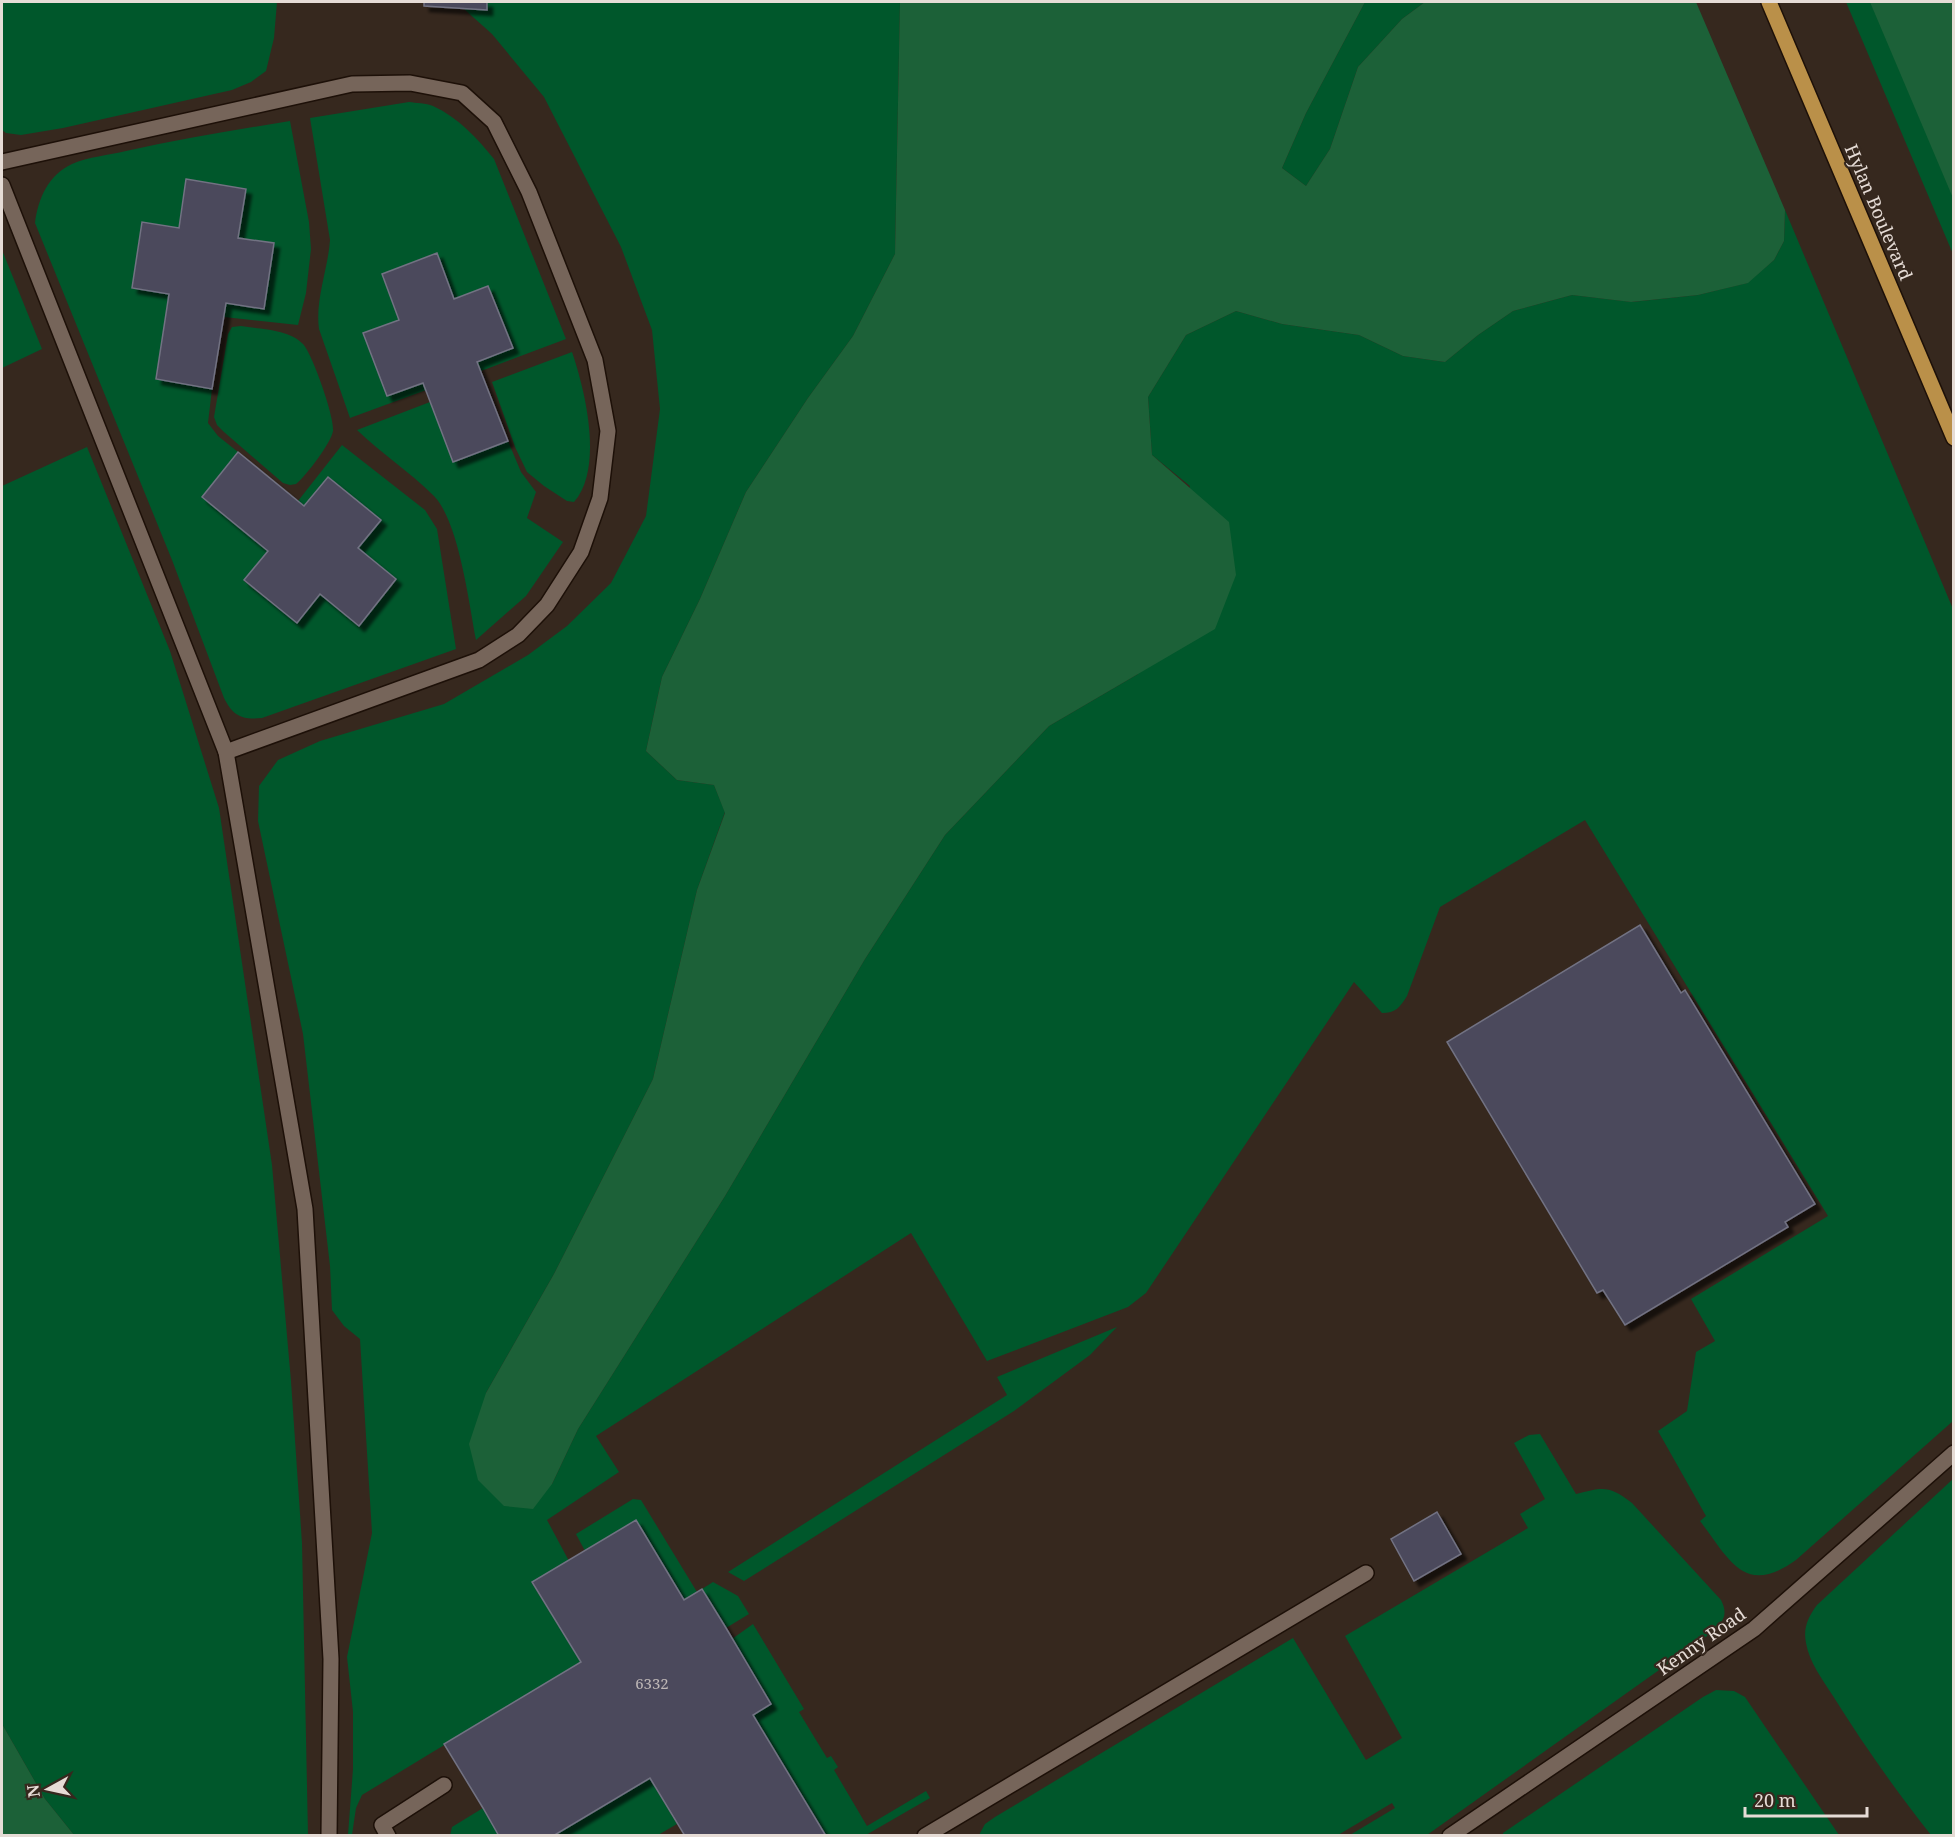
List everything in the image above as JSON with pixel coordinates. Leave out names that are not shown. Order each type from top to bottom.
[{"type":"main road","name":"Hylan Boulevard","points":[[1769,2],[1953,438]]},
{"type":"lane","points":[[2,162],[352,84],[410,83],[462,93],[494,122],[529,192],[595,360],[608,431],[600,498],[581,552],[547,605],[518,635],[479,660],[226,752]]},
{"type":"lane","points":[[2,185],[226,752],[305,1209],[331,1659],[329,1836]]},
{"type":"lane","name":"Kenny Road","points":[[1450,1836],[1754,1629],[1953,1453]]},
{"type":"lane","points":[[925,1836],[1366,1572]]},
{"type":"lane","points":[[388,1836],[382,1825],[444,1785]]},
{"type":"lane","points":[[953,1836],[954,1818]]},
{"type":"green space","points":[[2,2],[277,2],[274,38],[266,71],[251,82],[232,90],[63,128],[21,135],[6,133],[2,130]]},
{"type":"green space","points":[[487,2],[900,2],[895,254],[853,336],[808,398],[746,492],[700,599],[662,677],[646,751],[677,780],[714,785],[725,812],[697,890],[653,1079],[554,1274],[486,1393],[552,1484],[578,1429],[725,1196],[865,959],[945,835],[1049,726],[1138,674],[1190,486],[1152,455],[1148,397],[1186,335],[1236,311],[1282,324],[1359,335],[1403,356],[1445,362],[1513,311],[1572,295],[1632,302],[1698,295],[1747,283],[1774,260],[1784,241],[1785,210],[1953,609],[1953,1421],[1796,1560],[1778,1571],[1763,1575],[1751,1574],[1740,1569],[1720,1549],[1700,1521],[1706,1516],[1658,1431],[1687,1411],[1696,1352],[1715,1341],[1691,1299],[1828,1216],[1585,820],[1440,907],[1407,996],[1397,1009],[1382,1013],[1354,982],[1146,1293],[1128,1307],[987,1361],[911,1233],[596,1436],[619,1472],[547,1520],[569,1561],[532,1583],[581,1662],[362,1795],[356,1808],[352,1835],[348,1835],[353,1769],[353,1712],[347,1657],[372,1533],[360,1339],[344,1326],[332,1310],[330,1266],[303,1034],[258,821],[259,786],[278,760],[320,741],[444,704],[528,655],[567,626],[611,583],[646,516],[660,409],[652,330],[621,247],[544,97],[492,34],[464,9],[487,10]]},
{"type":"green space","points":[[900,2],[1365,2],[1306,113],[1282,168],[1306,186],[1330,149],[1358,67],[1402,19],[1425,2],[1696,2],[1785,210],[1784,241],[1774,260],[1748,283],[1698,295],[1631,302],[1572,295],[1513,311],[1445,362],[1403,356],[1359,335],[1282,324],[1236,311],[1186,335],[1148,397],[1152,455],[1229,522],[1236,575],[1215,629],[1049,726],[945,835],[865,959],[725,1196],[578,1429],[552,1484],[533,1509],[504,1506],[478,1480],[469,1444],[486,1393],[554,1274],[653,1079],[697,890],[725,813],[714,785],[677,780],[646,751],[662,677],[700,599],[746,492],[808,398],[853,336],[895,254]]},
{"type":"green space","points":[[1365,2],[1425,2],[1402,19],[1358,67],[1330,149],[1306,186],[1282,168],[1306,113]]},
{"type":"green space","points":[[1846,2],[1953,2],[1953,254]]},
{"type":"green space","points":[[1870,2],[1953,2],[1953,198]]},
{"type":"green space","points":[[409,102],[430,105],[451,116],[474,136],[494,159],[566,339],[481,371],[477,362],[513,348],[488,286],[454,299],[436,253],[382,274],[399,320],[365,333],[423,383],[426,390],[350,418],[319,329],[320,296],[330,240],[310,118]]},
{"type":"green space","points":[[290,121],[309,222],[311,249],[306,293],[298,325],[224,317],[226,303],[264,309],[274,243],[238,238],[246,189],[187,179],[179,228],[142,223],[132,288],[169,294],[156,379],[212,389],[208,423],[218,436],[238,452],[202,497],[268,551],[244,581],[297,623],[320,594],[359,626],[396,580],[358,548],[380,520],[328,477],[304,506],[298,501],[342,445],[425,510],[437,529],[456,649],[262,718],[249,718],[235,713],[224,698],[172,560],[35,223],[42,197],[51,181],[72,164],[167,143]]},
{"type":"green space","points":[[2,250],[42,349],[2,368]]},
{"type":"green space","points":[[232,327],[274,330],[297,339],[307,350],[322,386],[333,431],[318,459],[296,484],[283,483],[224,432],[217,425],[214,417],[228,334]]},
{"type":"green space","points":[[572,352],[586,407],[590,450],[583,487],[574,502],[567,501],[527,472],[515,447],[492,382]]},
{"type":"green space","points":[[430,402],[453,462],[508,441],[521,472],[536,492],[527,518],[563,542],[526,596],[476,640],[462,564],[443,508],[425,487],[357,430]]},
{"type":"green space","points":[[87,447],[170,651],[219,808],[272,1165],[291,1381],[302,1543],[308,1835],[74,1835],[45,1799],[2,1724],[2,486]]},
{"type":"green space","points":[[1117,1327],[1090,1355],[1014,1411],[744,1581],[728,1572],[1007,1395],[997,1377]]},
{"type":"green space","points":[[1540,1434],[1576,1494],[1606,1489],[1624,1497],[1721,1600],[1724,1617],[1714,1631],[1427,1835],[1350,1835],[1395,1808],[1392,1803],[1338,1835],[979,1835],[985,1824],[995,1817],[1293,1638],[1366,1760],[1402,1738],[1345,1636],[1528,1528],[1520,1514],[1545,1499],[1514,1443],[1529,1435]]},
{"type":"green space","points":[[1953,1479],[1953,1835],[1931,1835],[1880,1767],[1821,1677],[1808,1650],[1805,1632],[1809,1618],[1817,1605]]},
{"type":"green space","points":[[633,1499],[641,1500],[697,1592],[684,1600],[585,1551],[576,1534]]},
{"type":"green space","points":[[713,1582],[738,1596],[749,1614],[726,1628],[702,1589]]},
{"type":"green space","points":[[753,1624],[804,1709],[799,1712],[827,1758],[831,1756],[838,1767],[834,1770],[867,1826],[926,1791],[930,1798],[866,1835],[826,1835],[753,1715],[771,1703],[732,1639]]},
{"type":"green space","points":[[1716,1690],[1734,1691],[1745,1697],[1839,1835],[1503,1835],[1503,1833]]},
{"type":"green space","points":[[2,1724],[45,1799],[74,1835],[2,1835]]},
{"type":"green space","points":[[650,1778],[677,1824],[658,1835],[553,1836]]},
{"type":"green space","points":[[483,1808],[499,1835],[450,1836],[452,1827]]},
{"type":"building","points":[[424,2],[487,2],[487,10],[424,6]]},
{"type":"building","points":[[186,179],[246,189],[238,238],[274,243],[264,309],[226,303],[212,389],[156,379],[169,294],[132,288],[142,222],[179,228]]},
{"type":"building","points":[[437,253],[454,299],[488,286],[513,348],[477,362],[508,441],[453,462],[423,383],[387,396],[363,333],[399,320],[382,274]]},
{"type":"building","points":[[238,452],[304,506],[328,477],[381,520],[358,548],[396,579],[359,626],[320,594],[297,623],[244,580],[268,551],[202,497]]},
{"type":"building","points":[[1640,925],[1681,993],[1685,990],[1815,1204],[1785,1222],[1788,1227],[1625,1325],[1603,1290],[1597,1293],[1447,1042]]},
{"type":"building","points":[[1437,1512],[1461,1554],[1414,1581],[1391,1539]]},
{"type":"building","points":[[636,1520],[684,1600],[702,1589],[726,1628],[771,1704],[753,1715],[826,1836],[685,1836],[650,1778],[553,1836],[499,1836],[444,1744],[581,1662],[532,1582]]}]
